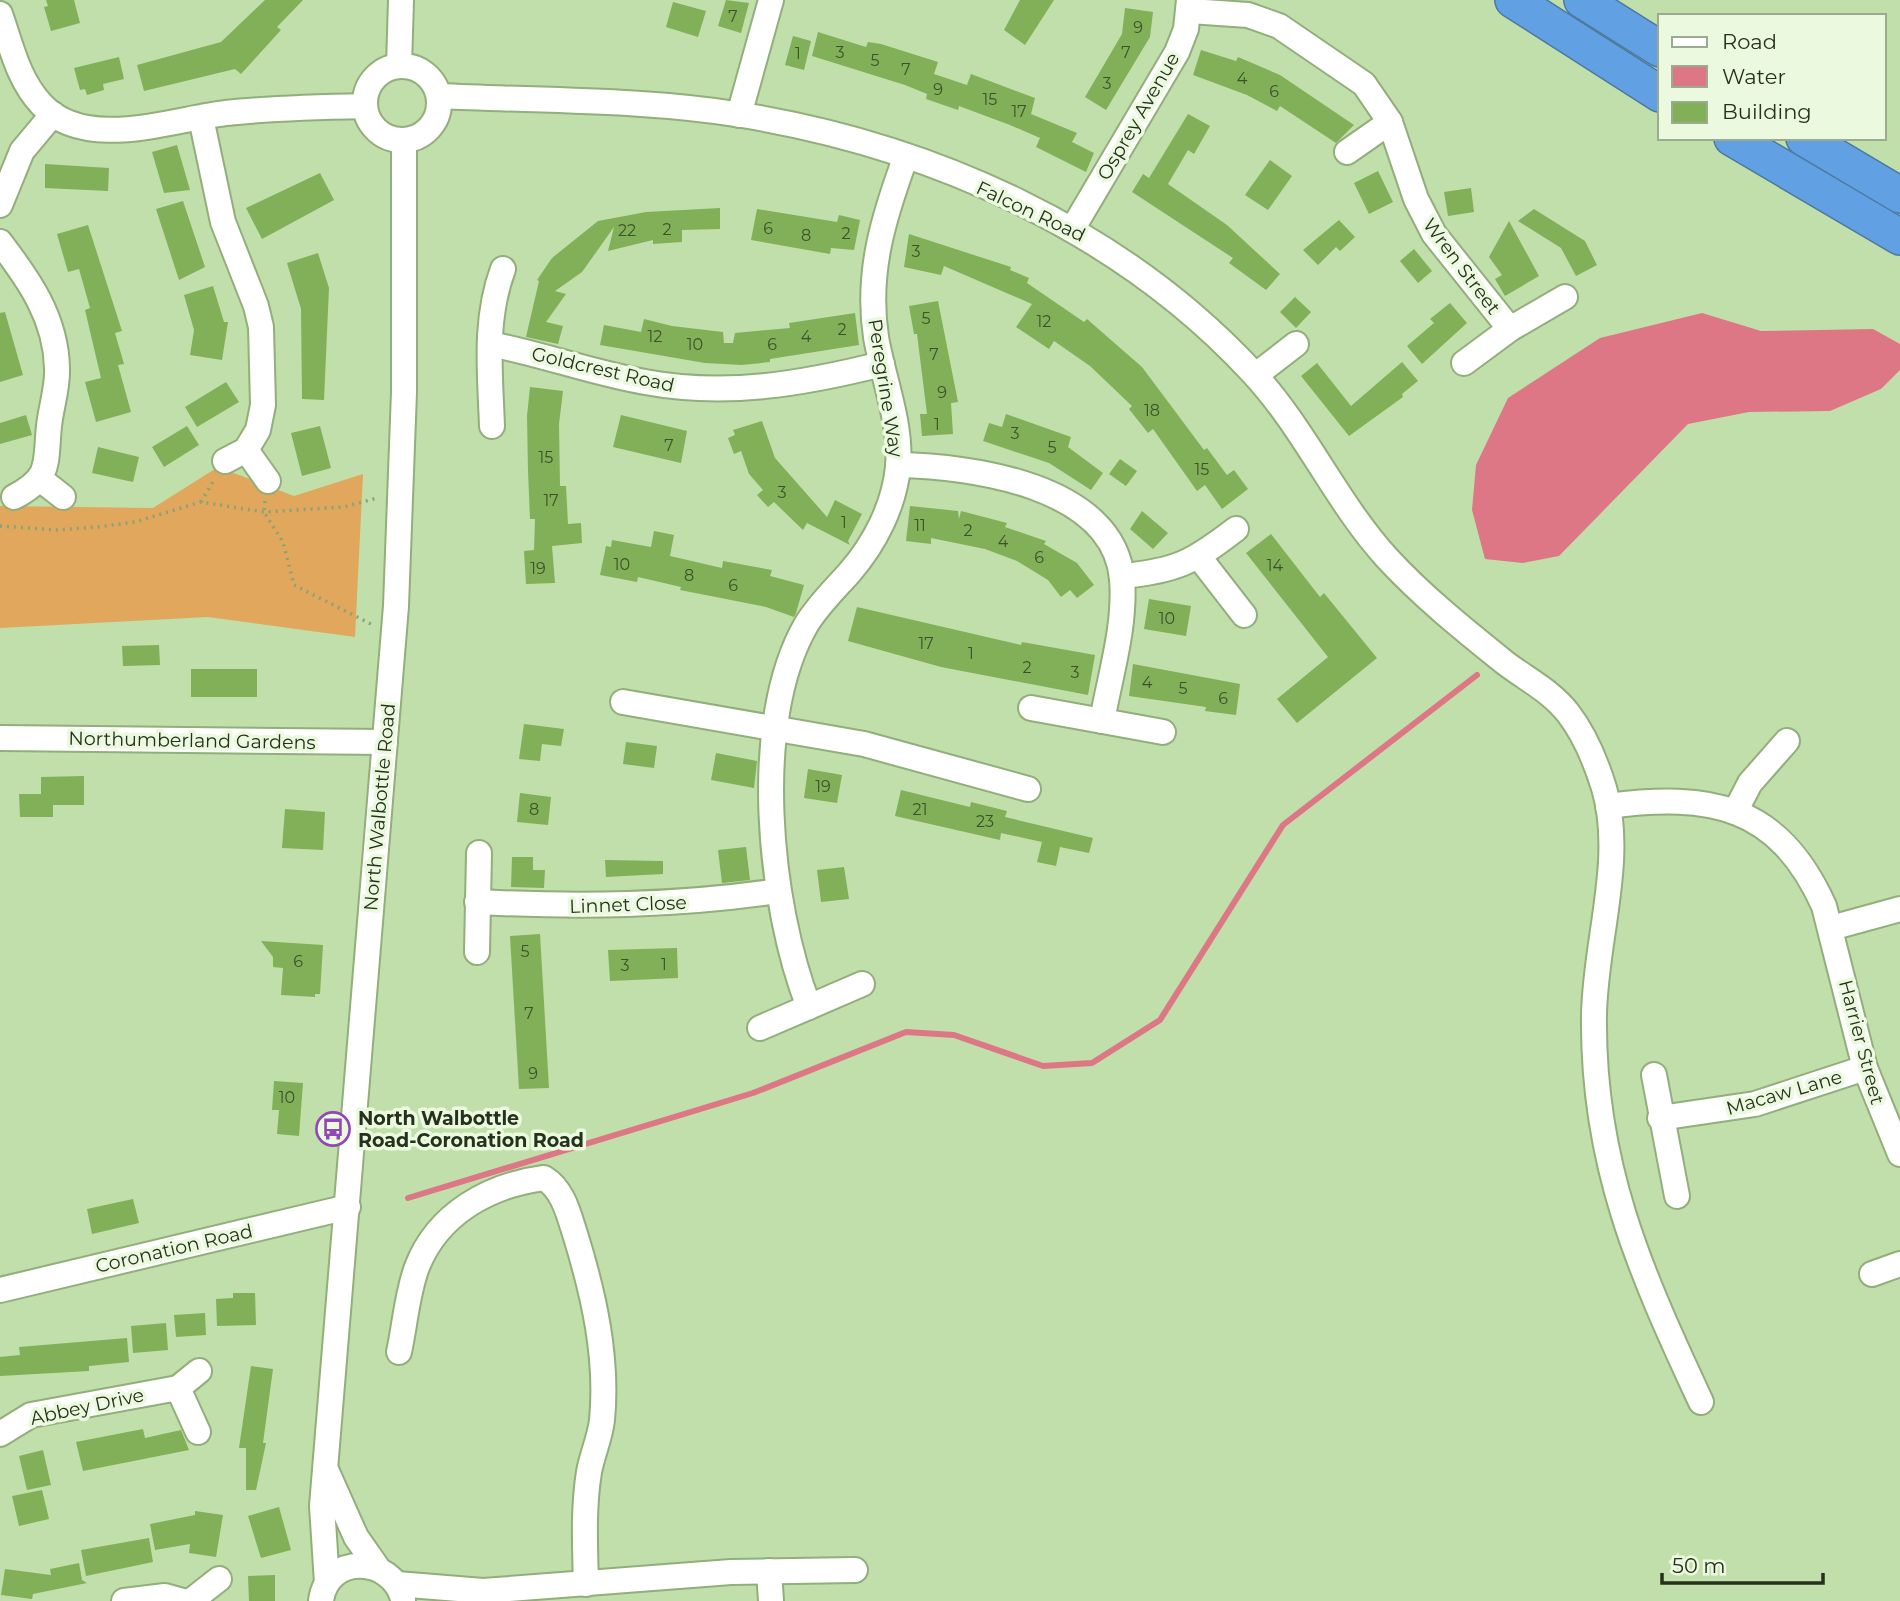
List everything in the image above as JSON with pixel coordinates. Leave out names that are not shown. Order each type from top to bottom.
[{"type":"highway","points":[[1513,0],[1658,93]]},
{"type":"highway","points":[[1582,0],[1658,48]]},
{"type":"highway","points":[[1735,140],[1900,237]]},
{"type":"highway","points":[[1807,140],[1900,195]]},
{"type":"street","points":[[399,66],[401,0]]},
{"type":"street","points":[[739,115],[771,0]]},
{"type":"street","name":"Wren Street","points":[[1189,5],[1248,15],[1279,26],[1364,84],[1390,122],[1416,198],[1434,234],[1510,329]]},
{"type":"street","name":"Osprey Avenue","points":[[1073,228],[1168,70],[1186,29],[1189,5]]},
{"type":"street","points":[[0,14],[20,75],[42,105],[53,114],[74,122],[107,130],[141,129],[273,109],[365,106]]},
{"type":"street","points":[[399,66],[424,72],[440,96],[436,120],[428,131],[404,141],[390,139],[377,132],[368,120],[365,106],[366,92],[373,79],[385,70],[399,66]]},
{"type":"street","name":"Falcon Road","points":[[440,96],[680,108],[739,115],[829,133],[906,156],[1073,228],[1124,259],[1173,296],[1256,375],[1309,446],[1371,539],[1406,578],[1462,627],[1556,699],[1573,719],[1589,748],[1608,806],[1612,846],[1599,940],[1594,1016],[1598,1106],[1604,1143],[1632,1248],[1701,1402]]},
{"type":"street","points":[[0,205],[22,151],[53,114]]},
{"type":"street","points":[[201,118],[223,222],[256,306],[261,327],[263,405],[258,430],[236,456],[268,481]]},
{"type":"street","points":[[1347,152],[1390,122]]},
{"type":"street","name":"North Walbottle Road","points":[[324,1592],[322,1506],[327,1472],[393,636],[404,391],[404,141]]},
{"type":"street","name":"Peregrine Way","points":[[809,1007],[796,974],[778,891],[772,775],[779,699],[795,646],[819,606],[866,551],[878,531],[894,488],[898,465],[894,417],[874,311],[876,256],[880,232],[906,156]]},
{"type":"street","points":[[0,243],[27,277],[46,312],[58,368],[50,415],[45,473],[14,496]]},
{"type":"street","points":[[492,426],[491,304],[503,269]]},
{"type":"street","name":"Wren Street","points":[[1464,363],[1510,329],[1564,297]]},
{"type":"street","name":"Goldcrest Road","points":[[490,344],[643,382],[714,390],[787,385],[882,364]]},
{"type":"street","points":[[1256,375],[1297,344]]},
{"type":"street","points":[[898,465],[954,467],[986,472],[1044,491],[1065,501],[1098,528],[1114,551],[1122,576],[1120,619],[1102,721]]},
{"type":"street","points":[[40,479],[63,498]]},
{"type":"street","points":[[1122,576],[1170,569],[1199,557],[1237,529]]},
{"type":"street","points":[[1199,557],[1244,615]]},
{"type":"street","points":[[623,702],[776,726],[916,757],[1028,789]]},
{"type":"street","points":[[1031,708],[1163,732]]},
{"type":"street","name":"Northumberland Gardens","points":[[0,738],[385,742]]},
{"type":"street","points":[[1735,812],[1750,783],[1787,741]]},
{"type":"street","name":"Harrier Street","points":[[1608,806],[1674,800],[1699,801],[1735,812],[1774,834],[1790,849],[1815,886],[1831,928],[1865,1068],[1900,1154]]},
{"type":"street","points":[[477,952],[479,853]]},
{"type":"street","name":"Linnet Close","points":[[477,902],[617,906],[669,904],[778,891]]},
{"type":"street","points":[[1831,928],[1900,909]]},
{"type":"street","points":[[760,1028],[862,984]]},
{"type":"street","name":"Macaw Lane","points":[[1660,1118],[1755,1104],[1865,1068]]},
{"type":"street","points":[[1654,1076],[1677,1196]]},
{"type":"street","points":[[399,1352],[417,1268],[434,1234],[466,1205],[500,1187],[544,1178],[555,1184],[566,1206],[585,1268],[602,1346],[602,1419],[584,1510],[586,1584]]},
{"type":"street","name":"Coronation Road","points":[[0,1290],[348,1207]]},
{"type":"street","points":[[1872,1274],[1900,1264]]},
{"type":"street","name":"Abbey Drive","points":[[0,1434],[31,1415],[178,1388],[199,1371]]},
{"type":"street","points":[[178,1388],[198,1432]]},
{"type":"street","name":"North Walbottle Road","points":[[327,1472],[356,1537],[400,1593]]},
{"type":"street","name":"North Walbottle Road","points":[[324,1592],[337,1573],[350,1566],[377,1567]]},
{"type":"street","points":[[400,1593],[483,1591],[769,1571],[855,1570]]},
{"type":"street","points":[[769,1571],[771,1601]]},
{"type":"street","points":[[191,1601],[219,1579]]},
{"type":"street","points":[[459,1601],[483,1591]]},
{"type":"street","points":[[124,1601],[137,1597],[165,1596],[183,1601]]},
{"type":"path","points":[[268,481],[264,512],[283,542],[294,585],[393,636]]},
{"type":"path","points":[[0,526],[57,530],[97,527],[135,522],[201,502],[264,512],[344,507],[400,495]]},
{"type":"shaded area","points":[[218,467],[294,496],[363,474],[355,637],[208,617],[0,628],[0,506],[153,508]]},
{"type":"water","points":[[1702,313],[1761,331],[1873,329],[1900,344],[1900,370],[1881,389],[1830,411],[1749,412],[1688,424],[1559,556],[1523,563],[1485,559],[1472,510],[1476,465],[1508,398],[1600,338]]},
{"type":"building","points":[[46,0],[74,0],[80,23],[51,31],[44,7],[48,6]]},
{"type":"building","points":[[265,0],[303,0],[277,27],[281,30],[241,74],[235,69],[144,91],[137,65],[221,42]]},
{"type":"building","points":[[726,0],[749,3],[741,33],[718,26]]},
{"type":"building","points":[[1020,0],[1054,0],[1025,45],[1004,30]]},
{"type":"building","points":[[673,2],[706,11],[698,37],[666,27]]},
{"type":"building","points":[[1125,8],[1153,12],[1150,37],[1106,110],[1085,97],[1122,34]]},
{"type":"building","points":[[818,32],[866,47],[868,42],[881,44],[938,62],[934,74],[967,85],[971,74],[1035,98],[1031,114],[1077,133],[1072,142],[1094,153],[1086,172],[1036,147],[1040,138],[1010,125],[959,106],[958,110],[926,99],[927,94],[905,85],[812,56]]},
{"type":"building","points":[[793,36],[811,41],[804,70],[785,65]]},
{"type":"building","points":[[1201,50],[1236,61],[1238,57],[1280,75],[1354,125],[1336,143],[1280,106],[1277,111],[1247,95],[1193,75]]},
{"type":"building","points":[[119,57],[124,79],[103,84],[104,90],[87,95],[85,89],[80,90],[74,68]]},
{"type":"building","points":[[1188,114],[1210,126],[1194,154],[1188,150],[1168,184],[1227,225],[1280,274],[1266,290],[1229,263],[1233,258],[1132,192],[1143,174],[1149,178]]},
{"type":"building","points":[[177,145],[190,190],[164,193],[152,152]]},
{"type":"building","points":[[1270,160],[1292,176],[1268,210],[1245,195]]},
{"type":"building","points":[[45,164],[109,168],[108,191],[45,188]]},
{"type":"building","points":[[1378,171],[1393,202],[1369,214],[1354,183]]},
{"type":"building","points":[[320,173],[334,200],[262,239],[246,208]]},
{"type":"building","points":[[1471,188],[1474,212],[1448,216],[1444,192]]},
{"type":"building","points":[[183,201],[205,267],[179,280],[156,209]]},
{"type":"building","points":[[720,208],[720,229],[682,230],[682,242],[653,244],[653,240],[608,251],[614,227],[582,272],[555,291],[566,294],[546,322],[563,326],[558,344],[526,337],[539,281],[537,280],[552,258],[598,221],[646,212]]},
{"type":"building","points":[[757,209],[837,222],[839,215],[860,220],[854,250],[831,248],[830,254],[751,240]]},
{"type":"building","points":[[1534,209],[1585,241],[1597,265],[1576,276],[1561,248],[1518,221]]},
{"type":"building","points":[[1339,220],[1355,237],[1340,251],[1336,247],[1318,265],[1303,250]]},
{"type":"building","points":[[1509,221],[1539,276],[1505,296],[1495,279],[1502,275],[1489,257]]},
{"type":"building","points":[[88,225],[122,331],[115,333],[124,364],[118,365],[131,412],[96,422],[85,382],[101,378],[85,310],[90,308],[79,269],[68,272],[57,234]]},
{"type":"building","points":[[909,234],[1011,267],[1010,270],[1029,278],[1027,283],[1084,322],[1087,319],[1142,367],[1204,450],[1207,448],[1227,475],[1234,470],[1248,489],[1222,509],[1205,485],[1197,491],[1153,429],[1148,433],[1129,409],[1132,406],[1090,366],[1054,341],[1049,349],[1016,327],[1032,304],[944,266],[941,275],[904,267]]},
{"type":"building","points":[[1414,249],[1432,271],[1418,283],[1400,261]]},
{"type":"building","points":[[318,253],[329,288],[324,400],[302,399],[301,309],[287,263]]},
{"type":"building","points":[[213,286],[224,322],[228,322],[222,360],[190,355],[194,330],[184,295]]},
{"type":"building","points":[[1295,297],[1311,312],[1296,328],[1280,312]]},
{"type":"building","points":[[938,301],[958,402],[951,403],[953,434],[922,436],[920,414],[927,414],[917,334],[914,334],[909,306]]},
{"type":"building","points":[[1450,303],[1467,323],[1422,364],[1407,346],[1434,323],[1430,319]]},
{"type":"building","points":[[5,312],[23,375],[0,382],[0,313]]},
{"type":"building","points":[[855,313],[859,345],[770,359],[770,362],[742,365],[705,363],[600,345],[604,325],[641,332],[644,319],[672,326],[723,332],[724,343],[733,343],[735,333],[790,328],[789,323]]},
{"type":"building","points":[[1402,362],[1418,381],[1402,394],[1403,397],[1349,436],[1301,376],[1317,363],[1351,406]]},
{"type":"building","points":[[226,382],[239,402],[197,427],[185,407]]},
{"type":"building","points":[[530,387],[563,391],[559,424],[560,486],[566,486],[568,524],[581,523],[582,543],[552,546],[555,583],[526,584],[524,551],[534,550],[535,519],[530,519],[528,471],[527,416]]},
{"type":"building","points":[[1006,414],[1071,437],[1068,447],[1103,473],[1091,490],[1049,463],[983,441],[989,423],[1002,427]]},
{"type":"building","points":[[26,415],[32,435],[0,444],[0,423]]},
{"type":"building","points":[[621,415],[687,431],[681,463],[613,447]]},
{"type":"building","points":[[762,421],[775,458],[827,517],[835,500],[862,514],[848,541],[850,545],[807,523],[803,530],[774,502],[768,507],[757,495],[763,490],[749,474],[741,451],[734,454],[728,438],[735,435],[733,430]]},
{"type":"building","points":[[187,426],[199,445],[164,467],[152,447]]},
{"type":"building","points":[[320,426],[331,468],[302,476],[291,433]]},
{"type":"building","points":[[98,447],[139,457],[133,482],[92,473]]},
{"type":"building","points":[[1120,459],[1137,471],[1126,486],[1109,474]]},
{"type":"building","points":[[910,506],[958,511],[959,519],[961,511],[1007,523],[1005,527],[1046,541],[1044,544],[1077,563],[1094,585],[1077,598],[1070,590],[1061,597],[1048,580],[1017,561],[985,549],[931,538],[931,544],[906,541]]},
{"type":"building","points":[[1142,511],[1168,533],[1153,549],[1130,529]]},
{"type":"building","points":[[654,531],[674,535],[670,556],[722,568],[723,561],[772,570],[770,576],[804,585],[794,617],[766,607],[680,590],[681,587],[638,577],[637,582],[600,575],[606,546],[611,547],[612,540],[651,547]]},
{"type":"building","points":[[1271,534],[1320,597],[1324,593],[1377,658],[1297,723],[1277,699],[1328,657],[1246,553]]},
{"type":"building","points":[[1149,599],[1191,606],[1186,636],[1144,629]]},
{"type":"building","points":[[857,607],[1021,645],[1022,642],[1095,655],[1088,695],[941,667],[848,641]]},
{"type":"building","points":[[159,645],[160,665],[123,666],[122,646]]},
{"type":"building","points":[[1133,664],[1240,684],[1236,715],[1205,711],[1206,707],[1129,696]]},
{"type":"building","points":[[191,669],[257,669],[257,697],[191,697]]},
{"type":"building","points":[[524,724],[564,729],[561,746],[542,744],[540,761],[519,759]]},
{"type":"building","points":[[626,742],[657,746],[654,768],[623,764]]},
{"type":"building","points":[[716,753],[757,761],[754,788],[711,780]]},
{"type":"building","points":[[808,769],[842,775],[837,803],[804,798]]},
{"type":"building","points":[[84,776],[84,805],[53,805],[53,817],[20,817],[19,794],[41,794],[41,777]]},
{"type":"building","points":[[901,790],[970,807],[971,802],[1007,811],[1005,817],[1093,838],[1089,853],[1060,847],[1056,866],[1037,862],[1042,842],[1001,833],[1000,840],[895,816]]},
{"type":"building","points":[[520,793],[551,797],[548,825],[517,822]]},
{"type":"building","points":[[285,809],[325,812],[323,850],[282,848]]},
{"type":"building","points":[[746,847],[750,880],[722,883],[718,850]]},
{"type":"building","points":[[512,857],[533,857],[533,870],[545,870],[544,888],[511,887]]},
{"type":"building","points":[[605,860],[663,861],[663,874],[606,877]]},
{"type":"building","points":[[844,867],[849,899],[821,902],[817,870]]},
{"type":"building","points":[[540,934],[549,1088],[519,1089],[510,936]]},
{"type":"building","points":[[261,941],[323,945],[320,994],[315,994],[315,997],[281,995],[283,968],[273,967],[273,957]]},
{"type":"building","points":[[677,948],[678,978],[610,981],[608,950]]},
{"type":"building","points":[[274,1081],[303,1083],[299,1136],[277,1134],[279,1110],[272,1110]]},
{"type":"building","points":[[133,1199],[139,1223],[92,1234],[87,1209]]},
{"type":"building","points":[[233,1293],[255,1293],[256,1325],[217,1326],[216,1299],[233,1298]]},
{"type":"building","points":[[205,1313],[206,1335],[176,1337],[174,1315]]},
{"type":"building","points":[[166,1323],[168,1350],[133,1353],[131,1326]]},
{"type":"building","points":[[127,1338],[129,1362],[89,1366],[89,1371],[0,1376],[0,1357],[20,1355],[19,1347]]},
{"type":"building","points":[[251,1366],[273,1369],[263,1443],[266,1443],[256,1490],[246,1490],[246,1448],[239,1448]]},
{"type":"building","points":[[143,1429],[145,1438],[181,1430],[189,1450],[83,1471],[76,1442]]},
{"type":"building","points":[[43,1450],[51,1485],[27,1490],[19,1456]]},
{"type":"building","points":[[42,1490],[49,1519],[19,1526],[12,1496]]},
{"type":"building","points":[[279,1507],[291,1550],[261,1558],[248,1516]]},
{"type":"building","points":[[195,1511],[223,1515],[216,1557],[189,1553],[190,1544],[155,1550],[150,1524],[195,1515]]},
{"type":"building","points":[[149,1538],[153,1562],[86,1576],[81,1550]]},
{"type":"building","points":[[79,1563],[82,1580],[87,1583],[33,1594],[32,1599],[1,1595],[5,1569],[51,1575],[50,1569]]},
{"type":"building","points":[[275,1575],[275,1601],[249,1601],[248,1576]]},
{"type":"waterway","points":[[408,1198],[753,1093],[906,1032],[954,1035],[1043,1066],[1092,1063],[1160,1020],[1283,825],[1477,675]]},
{"type":"place","name":"North Walbottle Road-Coronation Road","points":[[333,1129]]}]
